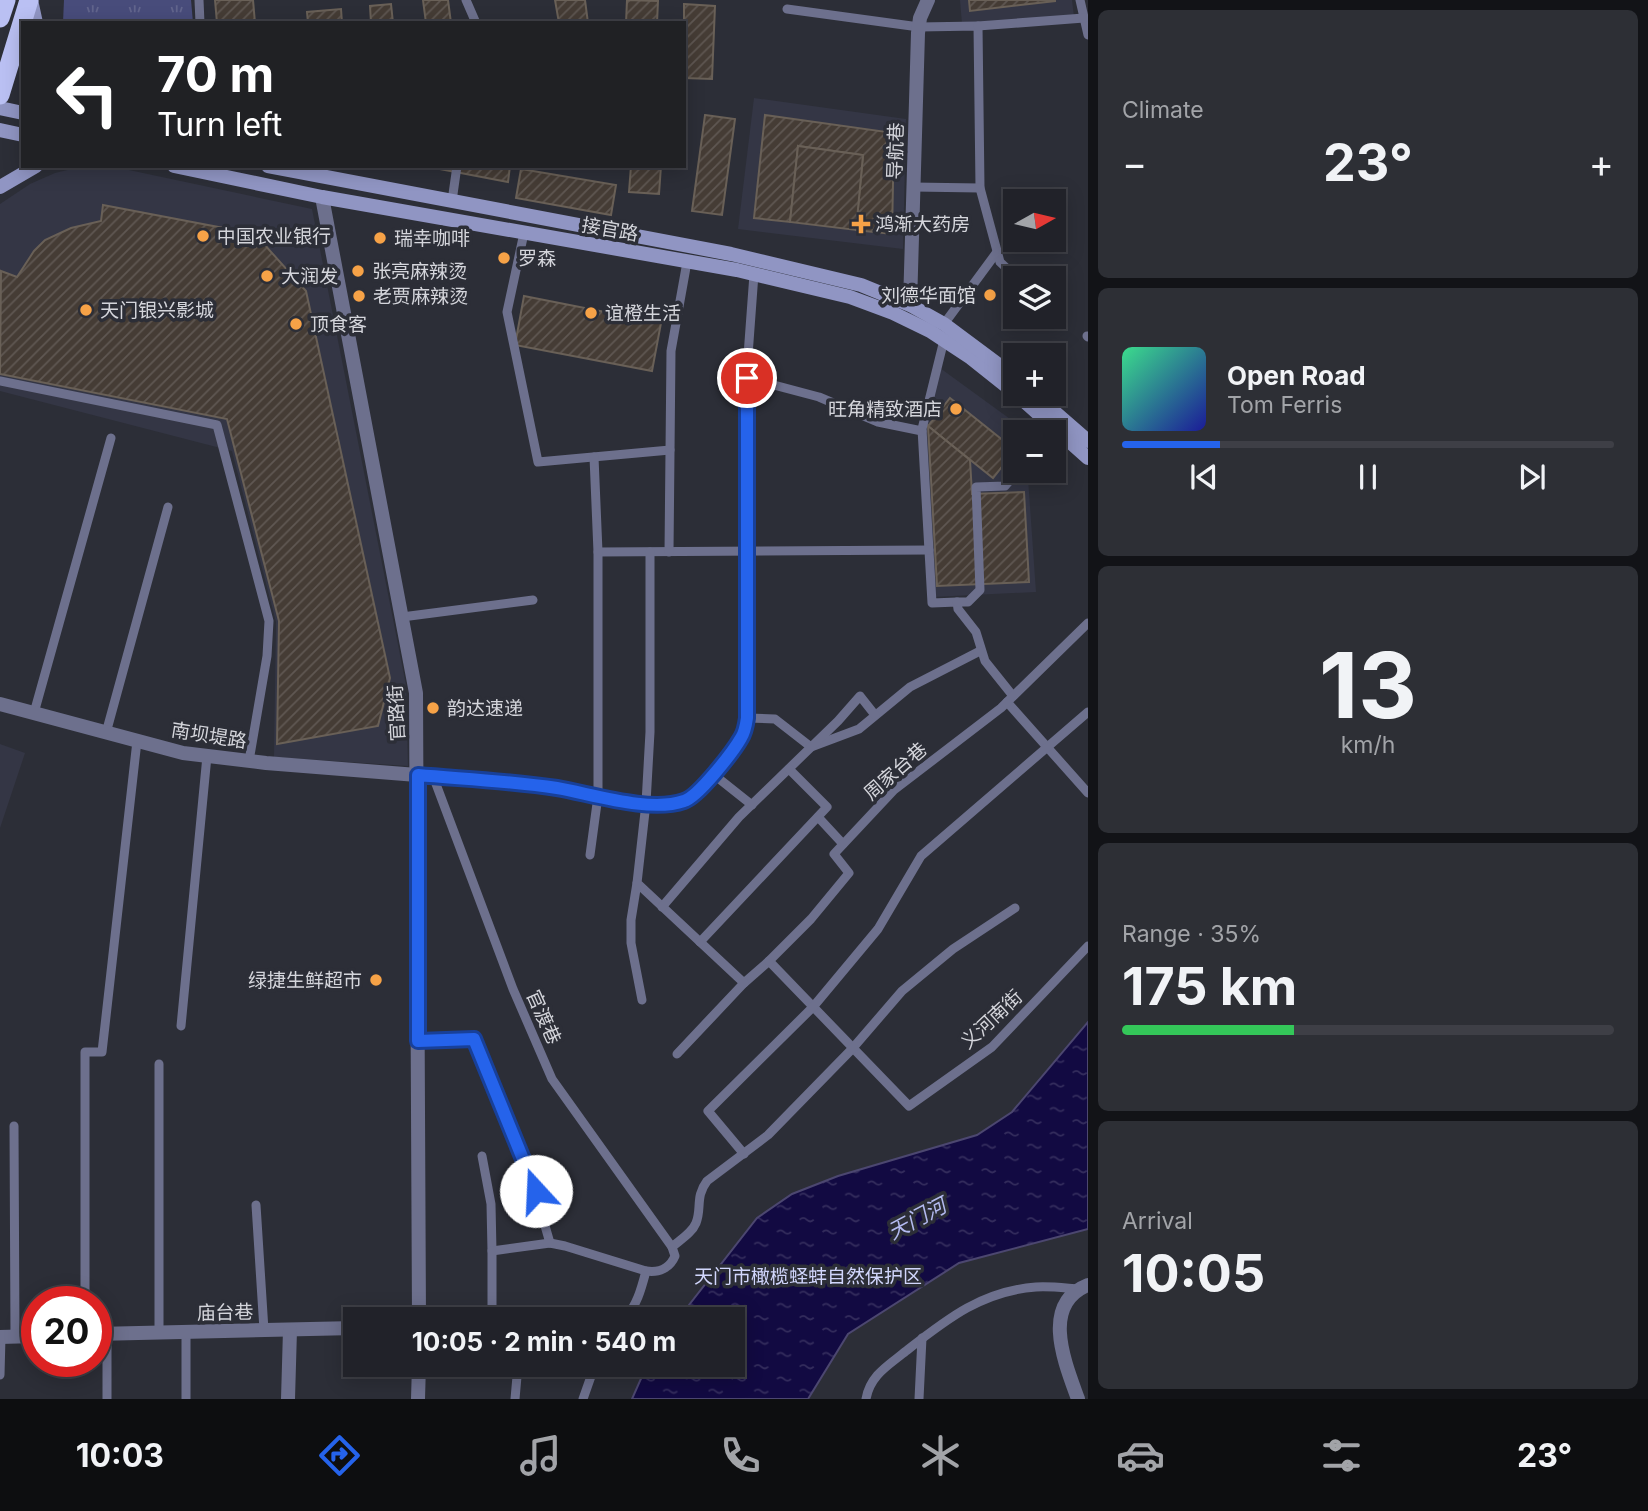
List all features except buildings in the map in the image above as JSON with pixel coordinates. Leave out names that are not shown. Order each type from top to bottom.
[{"type":"highway","points":[[0,18],[6,0]]},
{"type":"highway","points":[[23,21],[30,0]]},
{"type":"highway","points":[[0,95],[21,28]]},
{"type":"main road","points":[[30,0],[35,21]]},
{"type":"main road","points":[[0,108],[21,113]]},
{"type":"main road","points":[[0,130],[21,135]]},
{"type":"main road","points":[[0,187],[33,168]]},
{"type":"main road","name":"接官路","points":[[184,168],[322,197],[754,274],[872,304],[915,323],[944,340],[1003,383]]},
{"type":"main road","name":"接官路","points":[[279,168],[744,257],[861,285],[910,305],[944,324],[1003,368]]},
{"type":"main road","name":"接官路","points":[[1029,406],[1043,420]]},
{"type":"main road","points":[[1048,406],[1088,441]]},
{"type":"main road","name":"接官路","points":[[1066,440],[1088,458]]},
{"type":"street","name":"导航巷","points":[[910,305],[919,27],[928,0]]},
{"type":"street","name":"官路街","points":[[322,197],[416,693],[419,1307]]},
{"type":"street","name":"南坝堤路","points":[[0,704],[183,753],[418,775]]},
{"type":"street","points":[[1078,1399],[1058,1325],[1059,1314],[1064,1305],[1084,1287]]},
{"type":"street","name":"庙台巷","points":[[112,1334],[343,1328]]},
{"type":"street","points":[[288,1399],[290,1330]]},
{"type":"street","points":[[418,1399],[419,1377]]},
{"type":"lane","points":[[199,0],[201,21]]},
{"type":"lane","points":[[466,0],[475,21]]},
{"type":"lane","points":[[1080,0],[1088,35]]},
{"type":"lane","points":[[787,9],[919,27],[1084,19]]},
{"type":"lane","points":[[978,26],[980,188],[996,252],[1004,266]]},
{"type":"lane","points":[[452,201],[457,168]]},
{"type":"lane","points":[[913,187],[980,188]]},
{"type":"lane","points":[[524,233],[508,312],[538,462],[670,450]]},
{"type":"lane","points":[[944,324],[996,252]]},
{"type":"lane","points":[[669,552],[671,351],[687,262]]},
{"type":"lane","points":[[418,775],[494,780],[670,805],[687,801],[698,793],[742,737],[747,718],[747,378],[754,274]]},
{"type":"lane","points":[[944,340],[922,431],[932,603],[968,602],[980,590],[976,487],[1005,486],[1008,483]]},
{"type":"lane","points":[[747,378],[819,397],[878,422],[922,431]]},
{"type":"lane","points":[[0,381],[217,425],[269,621],[267,656],[249,761]]},
{"type":"lane","points":[[34,713],[111,438]]},
{"type":"lane","points":[[590,855],[598,796],[598,552],[594,457]]},
{"type":"lane","points":[[106,733],[168,508]]},
{"type":"lane","points":[[598,552],[929,550]]},
{"type":"lane","points":[[642,1000],[631,943],[631,920],[646,803],[650,733],[650,552]]},
{"type":"lane","points":[[402,617],[533,600]]},
{"type":"lane","points":[[957,602],[958,609],[976,632],[980,652],[1010,699],[1088,793]]},
{"type":"lane","name":"周家台巷","points":[[843,844],[894,790],[1010,699],[1088,623]]},
{"type":"lane","points":[[811,747],[849,734],[910,688],[980,652]]},
{"type":"lane","points":[[663,907],[752,805],[860,696],[876,715]]},
{"type":"lane","points":[[744,1154],[708,1111],[813,1007],[878,929],[920,856],[1088,712]]},
{"type":"lane","points":[[747,718],[775,719],[811,747]]},
{"type":"lane","points":[[85,1286],[85,1052],[102,1052],[137,741]]},
{"type":"lane","points":[[181,1026],[207,756]]},
{"type":"lane","points":[[700,942],[827,807],[789,769]]},
{"type":"lane","points":[[713,774],[752,805]]},
{"type":"lane","name":"官渡巷","points":[[433,776],[513,989],[552,1079],[672,1247]]},
{"type":"lane","points":[[677,1054],[744,983],[811,919],[849,873],[834,854],[843,844],[818,817]]},
{"type":"lane","points":[[637,883],[744,983]]},
{"type":"lane","points":[[492,1251],[550,1244],[565,1246],[646,1271],[665,1269],[675,1256],[672,1247],[690,1232],[696,1223],[700,1191],[707,1181],[768,1135],[852,1049],[902,991],[953,949],[1015,908]]},
{"type":"lane","name":"义河南街","points":[[852,1049],[908,1106],[992,1047],[1088,946]]},
{"type":"lane","points":[[769,961],[852,1049]]},
{"type":"lane","points":[[418,1041],[474,1039],[530,1174],[550,1244]]},
{"type":"lane","points":[[159,1064],[159,1333]]},
{"type":"lane","points":[[0,1375],[5,1337],[14,1126]]},
{"type":"lane","points":[[482,1156],[491,1204],[492,1307]]},
{"type":"lane","points":[[256,1205],[264,1330]]},
{"type":"lane","points":[[634,1307],[646,1271]]},
{"type":"lane","points":[[866,1399],[877,1374],[959,1311],[984,1299],[1039,1287],[1084,1287]]},
{"type":"lane","points":[[186,1332],[186,1399]]},
{"type":"lane","points":[[919,1399],[922,1338]]},
{"type":"lane","points":[[105,1377],[107,1399]]},
{"type":"lane","points":[[515,1399],[517,1377]]},
{"type":"lane","points":[[583,1399],[591,1377]]},
{"type":"shaded area","points":[[960,0],[1072,0],[1074,17],[962,24]]},
{"type":"shaded area","points":[[754,98],[906,119],[903,249],[738,229]]},
{"type":"shaded area","points":[[76,168],[119,168],[312,209],[406,685],[408,766],[274,757],[276,622],[232,451],[0,391],[0,204],[30,184],[55,173]]},
{"type":"shaded area","points":[[940,368],[1012,420],[1003,420],[1003,483],[1028,483],[1036,592],[933,597],[924,429]]},
{"type":"shaded area","points":[[0,744],[25,753],[0,828]]},
{"type":"green space","points":[[64,0],[191,0],[193,21],[63,21]]},
{"type":"water","name":"天门市橄榄蛏蚌自然保护区","points":[[1088,1022],[1088,1229],[959,1263],[848,1334],[808,1399],[632,1399],[642,1377],[745,1377],[745,1307],[687,1307],[757,1218],[792,1194],[838,1176],[977,1135],[1012,1112]]},
{"type":"place","name":"鸿渐大药房","points":[[861,224]]},
{"type":"place","name":"中国农业银行","points":[[203,236]]},
{"type":"place","name":"瑞幸咖啡","points":[[380,238]]},
{"type":"place","name":"罗森","points":[[504,258]]},
{"type":"place","name":"张亮麻辣烫","points":[[358,271]]},
{"type":"place","name":"大润发","points":[[267,276]]},
{"type":"place","name":"刘德华面馆","points":[[990,295]]},
{"type":"place","name":"老贾麻辣烫","points":[[359,296]]},
{"type":"place","name":"天门银兴影城","points":[[86,310]]},
{"type":"place","name":"谊橙生活","points":[[591,313]]},
{"type":"place","name":"顶食客","points":[[296,324]]},
{"type":"place","name":"旺角精致酒店","points":[[956,409]]},
{"type":"place","name":"韵达速递","points":[[433,708]]},
{"type":"place","name":"绿捷生鲜超市","points":[[376,980]]},
{"type":"route","points":[[536,1191],[474,1039],[418,1041],[418,775],[494,780],[610,799],[670,805],[687,801],[698,793],[742,737],[746,728],[747,378]]},
{"type":"water label","name":"天门河","points":[[917,1219]]}]
